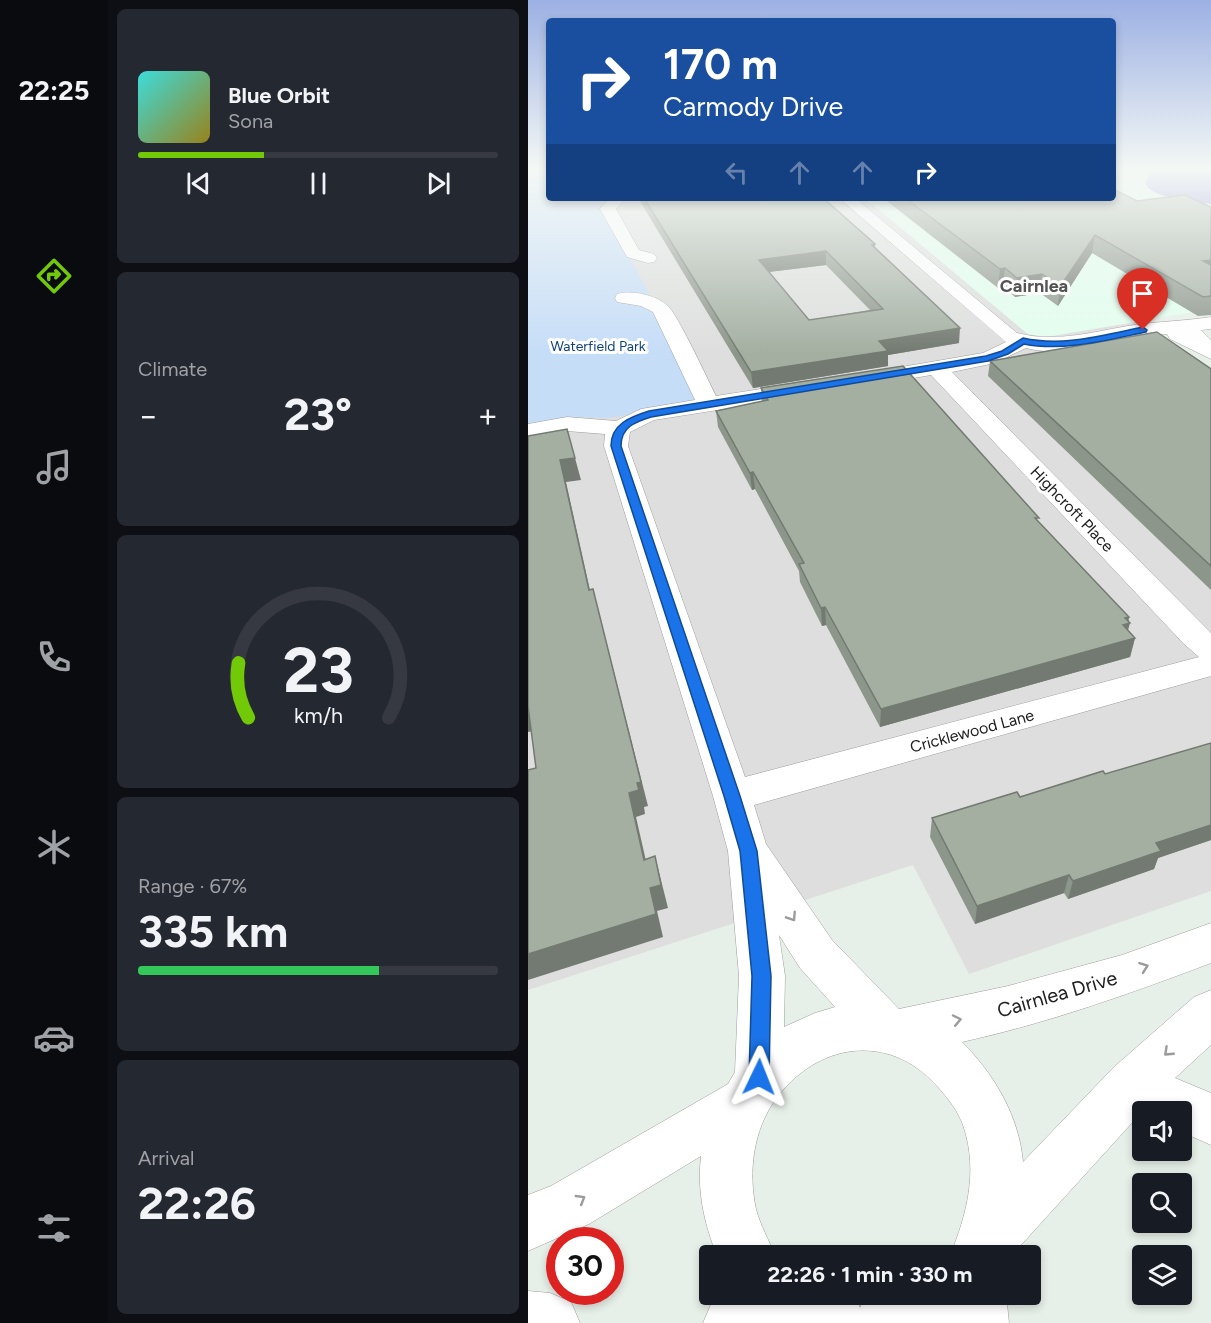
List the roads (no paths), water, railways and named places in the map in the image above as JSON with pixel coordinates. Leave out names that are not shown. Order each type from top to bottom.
[{"type":"street","points":[[620,230],[633,253],[648,258]]},
{"type":"street","points":[[883,230],[1002,332],[1023,341],[1036,344],[1068,344],[1126,334],[1190,332],[1211,323]]},
{"type":"street","points":[[624,298],[646,301],[661,309],[710,406]]},
{"type":"street","points":[[1190,332],[1211,352]]},
{"type":"street","points":[[741,1245],[736,1237],[725,1190],[728,1144],[751,1090],[762,976],[748,851],[732,796],[616,446],[616,437],[620,428],[649,414],[710,406],[988,358],[1005,352],[1023,341]]},
{"type":"street","name":"Highcroft Place","points":[[935,367],[1194,636],[1211,649]]},
{"type":"street","points":[[528,431],[567,424],[620,428]]},
{"type":"street","name":"Cricklewood Lane","points":[[732,796],[1211,665]]},
{"type":"street","points":[[748,851],[816,954],[892,1030]]},
{"type":"street","name":"Cairnlea Drive","points":[[892,1030],[1008,1009],[1122,976],[1211,943]]},
{"type":"street","points":[[996,1245],[1132,1085],[1211,1013]]},
{"type":"street","points":[[528,1223],[570,1205],[751,1090],[786,1051],[817,1035],[850,1027],[892,1030],[934,1048],[963,1075],[984,1111],[997,1153],[997,1198],[985,1245]]},
{"type":"street","points":[[1132,1085],[1211,1119]]},
{"type":"street","points":[[884,1323],[907,1319],[929,1305]]},
{"type":"street","points":[[979,1305],[979,1323]]},
{"type":"street","points":[[733,1323],[811,1314]]},
{"type":"street","points":[[528,1320],[550,1323]]},
{"type":"district","name":"Cairnlea","points":[[1034,286]]},
{"type":"park label","name":"Waterfield Park","points":[[598,346]]}]
